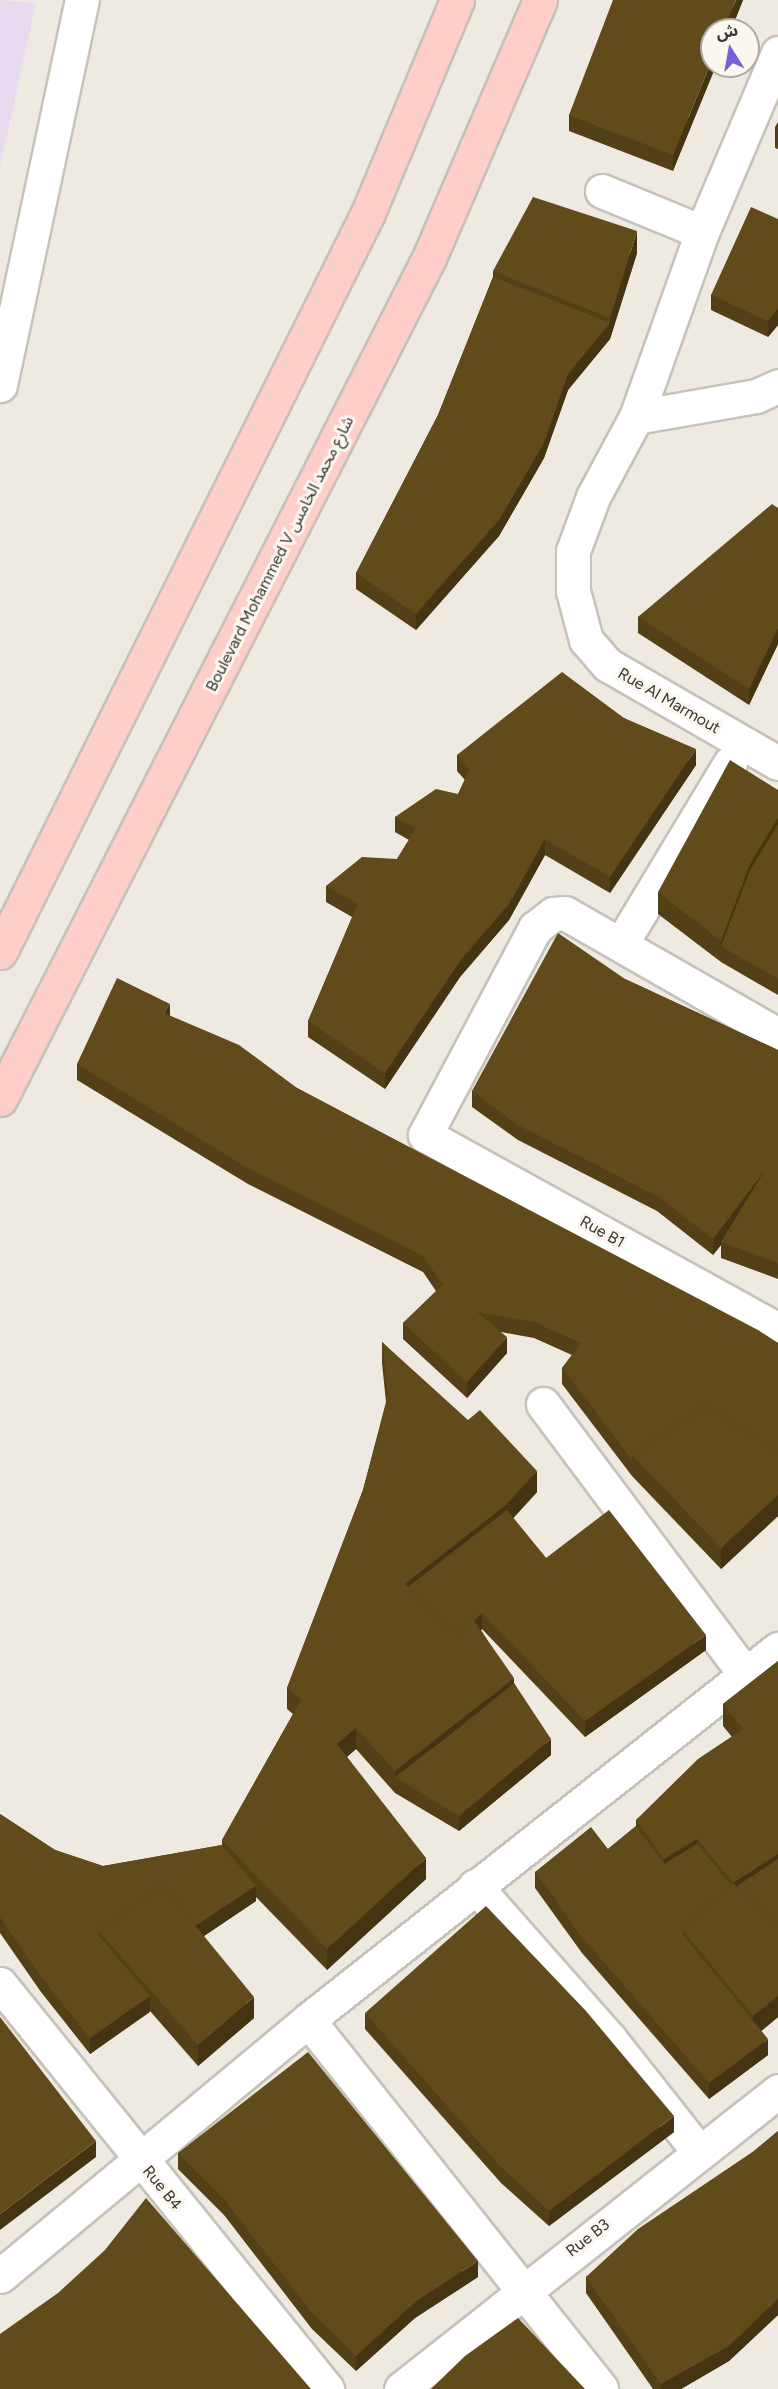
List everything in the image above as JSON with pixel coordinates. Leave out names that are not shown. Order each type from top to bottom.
[{"type":"main road","points":[[0,952],[368,213],[458,0]]},
{"type":"main road","name":"Boulevard Mohammed V شارع محمد الخامس","points":[[0,1099],[429,258],[540,0]]},
{"type":"street","points":[[0,385],[82,0]]},
{"type":"street","name":"Rue Al Marmout","points":[[778,53],[702,232],[636,417],[593,497],[573,550],[573,591],[586,640],[608,665],[778,763]]},
{"type":"street","points":[[602,191],[702,232]]},
{"type":"street","points":[[636,417],[756,396],[778,386]]},
{"type":"street","points":[[742,743],[621,944],[778,1035]]},
{"type":"street","name":"Rue B1","points":[[621,944],[565,913],[553,914],[536,928],[425,1135],[778,1330]]},
{"type":"street","points":[[543,1404],[744,1672]]},
{"type":"street","points":[[0,2276],[137,2158],[308,2020],[744,1672],[778,1649]]},
{"type":"street","points":[[475,1886],[609,2038],[699,2152]]},
{"type":"street","name":"Rue B4","points":[[0,1984],[137,2158],[327,2389]]},
{"type":"street","points":[[308,2020],[520,2292],[601,2389]]},
{"type":"street","name":"Rue B3","points":[[401,2389],[520,2292],[778,2091]]},
{"type":"shaded area","points":[[0,0],[36,3],[0,167]]},
{"type":"building","points":[[613,0],[736,0],[729,18],[700,18],[700,78],[705,78],[673,155],[569,115]]},
{"type":"building","points":[[533,197],[637,231],[610,318],[493,271]]},
{"type":"building","points":[[751,207],[778,219],[778,309],[768,321],[711,295]]},
{"type":"building","points":[[493,277],[610,323],[568,374],[544,443],[499,520],[416,614],[356,573],[438,415]]},
{"type":"building","points":[[772,504],[778,508],[778,628],[749,689],[638,617]]},
{"type":"building","points":[[562,672],[624,718],[696,749],[610,877],[545,839],[509,904],[460,961],[385,1073],[308,1021],[358,904],[326,886],[362,857],[397,859],[416,828],[395,817],[436,789],[458,794],[469,770],[457,755]]},
{"type":"building","points":[[730,760],[778,790],[778,818],[750,864],[721,941],[658,892]]},
{"type":"building","points":[[778,824],[778,979],[721,946],[750,870]]},
{"type":"building","points":[[558,933],[625,979],[778,1050],[778,1263],[721,1242],[765,1170],[713,1239],[657,1196],[518,1125],[472,1091]]},
{"type":"building","points":[[117,978],[170,1004],[164,1013],[239,1045],[297,1088],[758,1330],[778,1343],[778,1451],[705,1406],[632,1455],[632,1460],[562,1368],[581,1343],[534,1322],[477,1312],[507,1337],[467,1382],[403,1323],[443,1285],[423,1256],[248,1168],[77,1064]]},
{"type":"building","points":[[382,1342],[468,1420],[480,1410],[537,1471],[507,1504],[405,1584],[457,1634],[472,1618],[514,1678],[395,1771],[356,1728],[337,1744],[426,1858],[327,1949],[222,1840],[301,1700],[287,1688],[363,1490],[388,1397]]},
{"type":"building","points":[[705,1406],[778,1451],[778,1495],[721,1548],[632,1455]]},
{"type":"building","points":[[507,1510],[546,1558],[609,1510],[706,1635],[585,1721],[482,1613],[474,1621],[472,1618],[457,1634],[408,1587]]},
{"type":"building","points":[[778,1661],[778,1854],[733,1883],[697,1839],[664,1859],[636,1820],[698,1759],[743,1729],[723,1704]]},
{"type":"building","points":[[514,1683],[551,1739],[459,1816],[395,1777],[460,1727]]},
{"type":"building","points":[[0,1814],[55,1850],[103,1866],[222,1845],[256,1886],[195,1926],[162,1885],[99,1931],[99,1936],[150,1996],[90,2038],[41,1977],[0,1917]]},
{"type":"building","points":[[636,1826],[664,1864],[697,1844],[731,1885],[683,1930],[683,1935],[768,2039],[709,2083],[582,1937],[535,1872],[591,1827],[608,1849]]},
{"type":"building","points":[[778,1859],[778,1924],[737,1886]]},
{"type":"building","points":[[733,1883],[778,1924],[778,1996],[753,2016],[683,1930]]},
{"type":"building","points":[[162,1885],[254,1997],[198,2045],[99,1931]]},
{"type":"building","points":[[486,1906],[586,2011],[674,2116],[549,2211],[501,2167],[365,2013]]},
{"type":"building","points":[[0,2017],[96,2141],[0,2214]]},
{"type":"building","points":[[308,2052],[478,2261],[415,2302],[356,2356],[312,2313],[224,2199],[178,2153]]},
{"type":"building","points":[[778,2131],[778,2299],[729,2346],[661,2384],[586,2277],[638,2229],[754,2151]]},
{"type":"building","points":[[146,2198],[311,2389],[0,2389],[0,2334],[58,2293],[105,2250]]},
{"type":"building","points":[[518,2318],[585,2389],[431,2389],[465,2356]]}]
